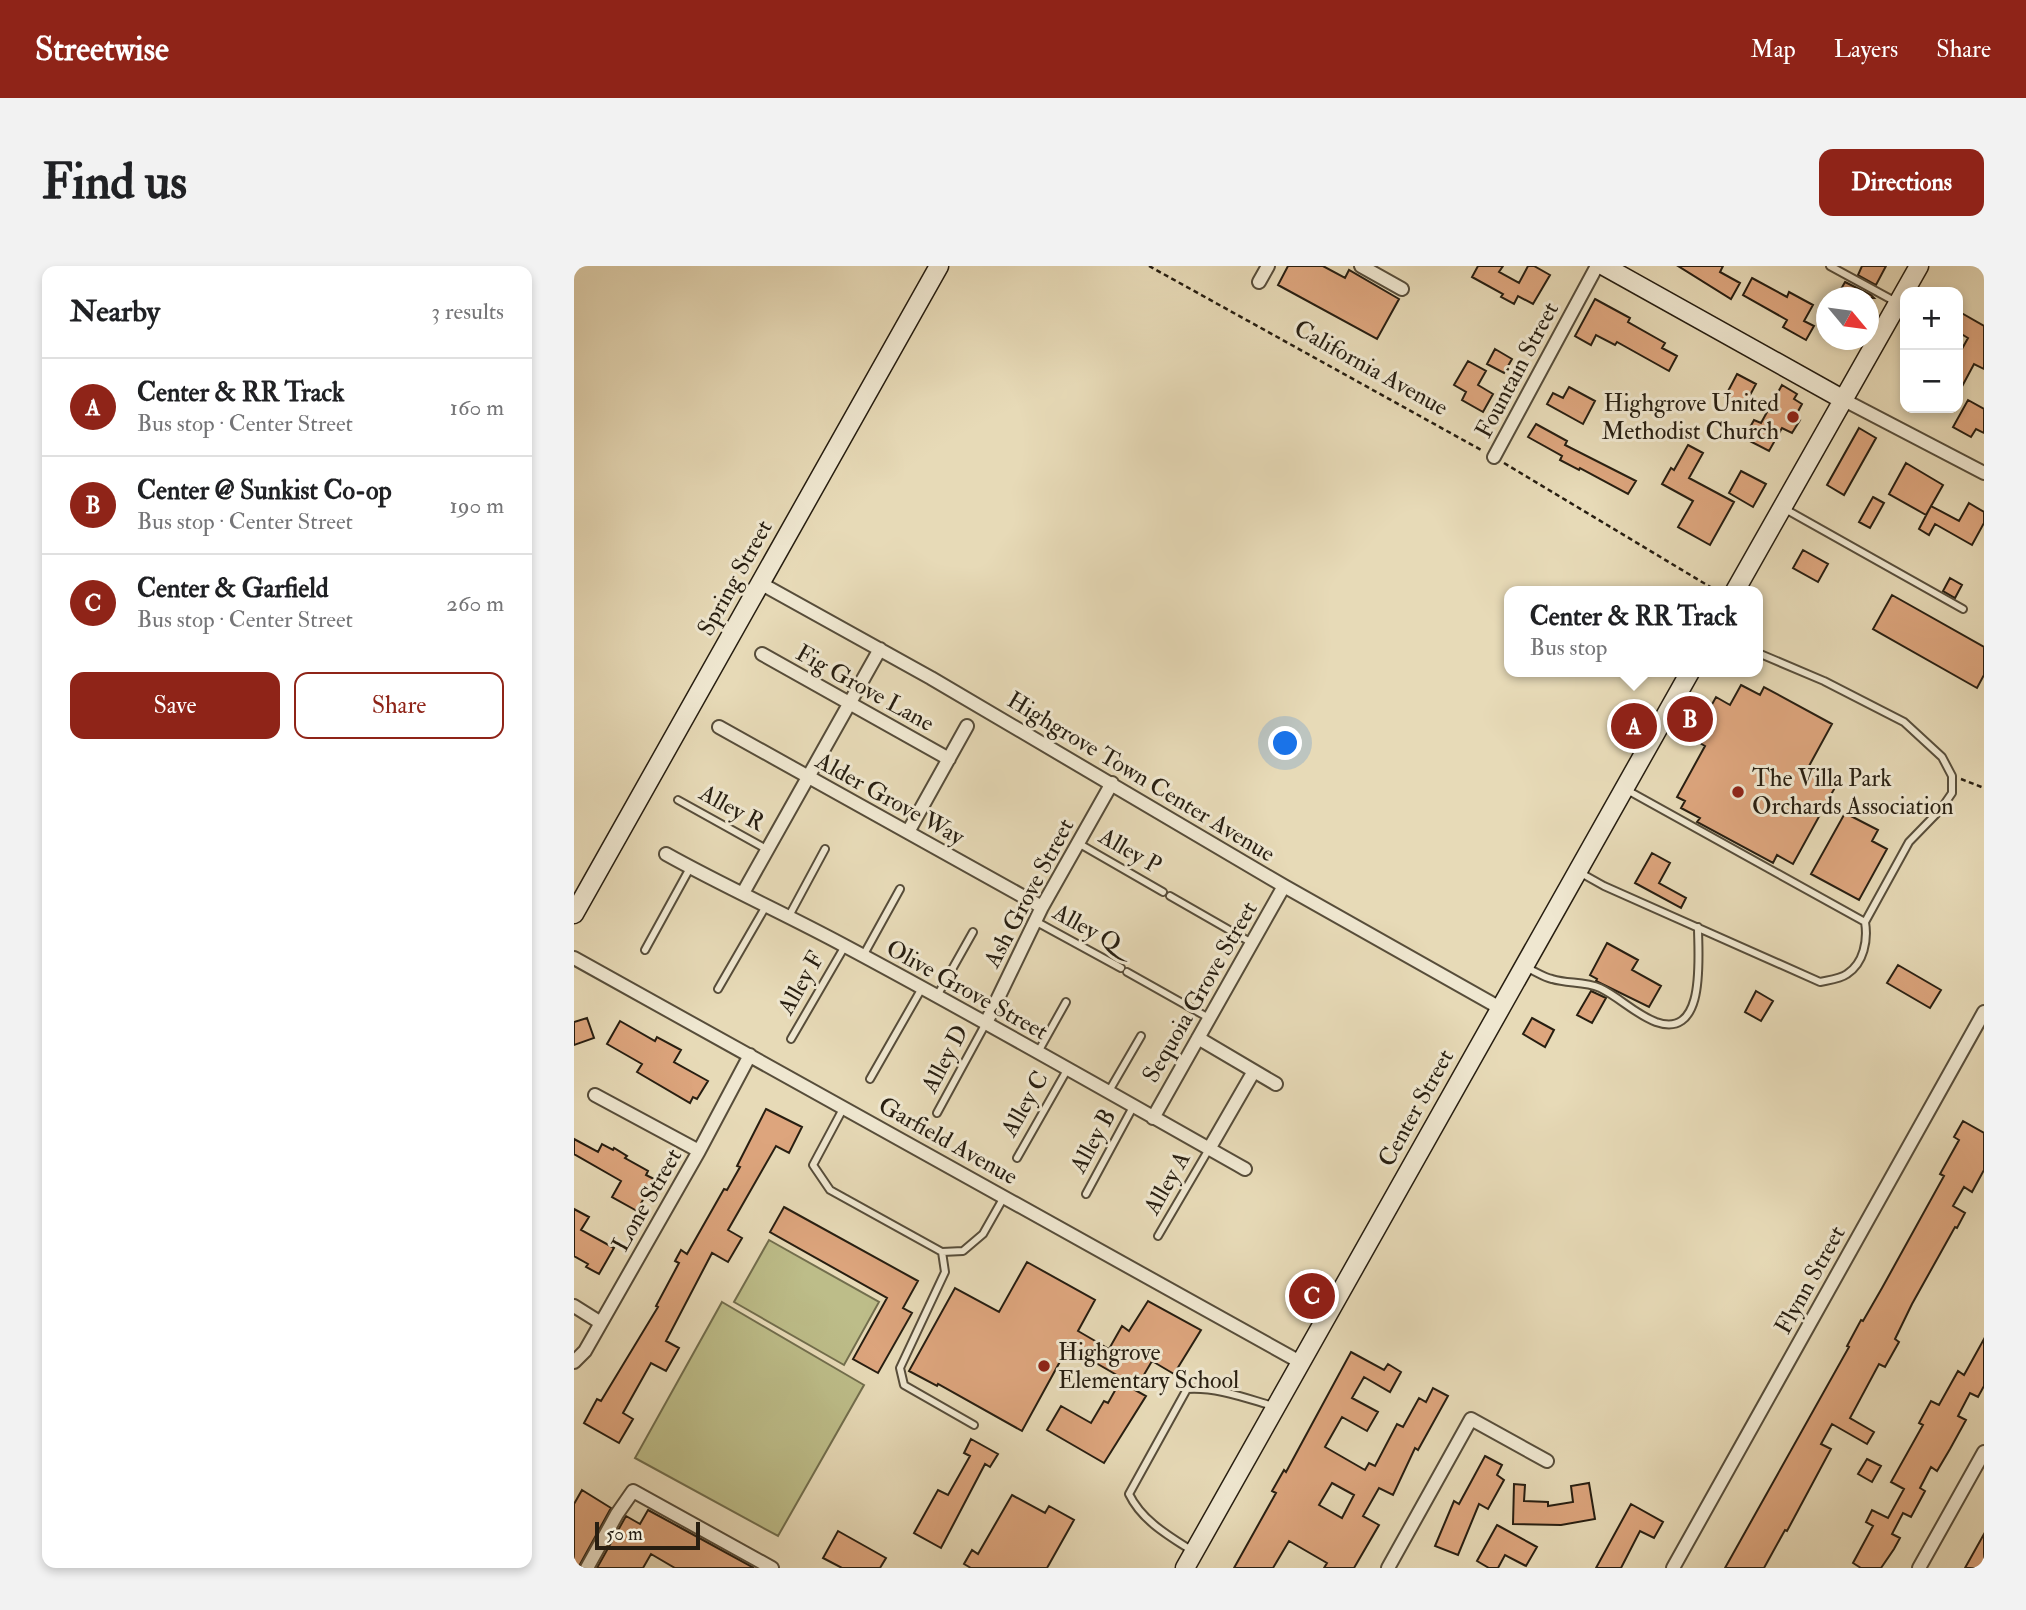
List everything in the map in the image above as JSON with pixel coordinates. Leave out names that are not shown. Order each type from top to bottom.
[{"type":"main road","name":"Spring Street","points":[[574,914],[939,266]]},
{"type":"main road","points":[[1605,266],[1844,400]]},
{"type":"main road","points":[[1738,586],[1919,266]]},
{"type":"main road","name":"Center Street","points":[[1189,1560],[1687,677]]},
{"type":"street","points":[[1259,282],[1268,266]]},
{"type":"street","points":[[1362,266],[1402,289]]},
{"type":"street","name":"Fountain Street","points":[[1494,457],[1597,266]]},
{"type":"street","points":[[1844,400],[1984,474]]},
{"type":"street","name":"Highgrove Town Center Avenue","points":[[760,583],[880,649],[1284,886],[1500,1008]]},
{"type":"street","points":[[743,893],[880,649]]},
{"type":"street","name":"Fig Grove Lane","points":[[762,654],[949,759]]},
{"type":"street","points":[[908,832],[967,726]]},
{"type":"street","name":"Alder Grove Way","points":[[719,727],[1042,907]]},
{"type":"street","name":"Ash Grove Street","points":[[986,1023],[1042,907],[1112,783]]},
{"type":"street","name":"Olive Grove Street","points":[[666,854],[723,886],[789,916],[937,996],[1245,1169]]},
{"type":"street","name":"Sequoia Grove Street","points":[[1153,1118],[1284,886]]},
{"type":"street","name":"Garfield Avenue","points":[[574,958],[1300,1362]]},
{"type":"street","name":"Flynn Street","points":[[1673,1568],[1984,1012]]},
{"type":"street","points":[[1198,1038],[1276,1084]]},
{"type":"street","name":"Lone Street","points":[[574,1363],[585,1351],[751,1055]]},
{"type":"street","points":[[1209,1149],[1254,1071]]},
{"type":"street","points":[[596,1095],[699,1151]]},
{"type":"street","points":[[574,1306],[600,1323]]},
{"type":"street","points":[[1405,1568],[1390,1564],[1471,1419],[1547,1461]]},
{"type":"street","points":[[1919,1568],[1984,1452]]},
{"type":"street","points":[[587,1568],[633,1491],[772,1568]]},
{"type":"lane","points":[[1830,266],[1898,303]]},
{"type":"lane","points":[[1783,508],[1963,609]]},
{"type":"lane","points":[[1578,871],[1613,890],[1820,982],[1847,974],[1857,963],[1865,948],[1865,922],[1909,842],[1941,809],[1952,793],[1952,775],[1942,757],[1904,722],[1824,681],[1763,655]]},
{"type":"lane","points":[[1624,789],[1865,922]]},
{"type":"lane","name":"Alley R","points":[[678,800],[768,850]]},
{"type":"lane","name":"Alley P","points":[[1078,843],[1252,943]]},
{"type":"lane","points":[[789,916],[825,849]]},
{"type":"lane","points":[[645,950],[690,868]]},
{"type":"lane","points":[[863,956],[900,889]]},
{"type":"lane","points":[[718,989],[766,906]]},
{"type":"lane","name":"Alley Q","points":[[1035,921],[1209,1018]]},
{"type":"lane","points":[[1524,966],[1553,979],[1591,984],[1653,1021],[1668,1025],[1678,1022],[1693,1007],[1698,987],[1698,927]]},
{"type":"lane","points":[[937,996],[973,932]]},
{"type":"lane","name":"Alley F","points":[[791,1039],[845,946]]},
{"type":"lane","points":[[870,1079],[922,988]]},
{"type":"lane","points":[[1037,1053],[1066,1002]]},
{"type":"lane","name":"Alley D","points":[[937,1113],[986,1023]]},
{"type":"lane","points":[[1108,1093],[1141,1036]]},
{"type":"lane","name":"Alley C","points":[[1017,1158],[1067,1069]]},
{"type":"lane","points":[[844,1107],[813,1165],[830,1190],[942,1252],[963,1251],[973,1243],[983,1234],[1005,1196]]},
{"type":"lane","name":"Alley B","points":[[1086,1194],[1133,1107]]},
{"type":"lane","name":"Alley A","points":[[1158,1236],[1209,1149]]},
{"type":"lane","points":[[942,1252],[945,1272],[900,1368],[904,1385],[974,1425]]},
{"type":"lane","points":[[1189,1560],[1136,1507],[1129,1494],[1186,1389],[1221,1391],[1275,1407]]},
{"type":"path","name":"California Avenue","points":[[1149,266],[1494,457],[1709,586]]},
{"type":"path","points":[[1952,775],[1984,788]]},
{"type":"green space","points":[[769,1240],[879,1302],[844,1365],[734,1302]]},
{"type":"green space","points":[[722,1302],[864,1385],[778,1536],[635,1458]]},
{"type":"building","points":[[1288,266],[1323,266],[1345,278],[1349,270],[1399,299],[1377,339],[1278,285]]},
{"type":"building","points":[[1478,266],[1503,266],[1499,272],[1519,283],[1528,266],[1534,266],[1550,275],[1533,304],[1518,296],[1514,304],[1501,297],[1503,294],[1472,277]]},
{"type":"building","points":[[1678,266],[1723,266],[1720,272],[1740,283],[1731,299]]},
{"type":"building","points":[[1862,266],[1886,266],[1876,285],[1858,275]]},
{"type":"building","points":[[1752,278],[1787,297],[1789,292],[1813,305],[1804,321],[1814,326],[1806,340],[1783,327],[1787,320],[1743,295]]},
{"type":"building","points":[[1845,282],[1855,287],[1842,287]]},
{"type":"building","points":[[1595,299],[1630,318],[1628,322],[1665,343],[1662,348],[1677,356],[1669,371],[1617,342],[1615,345],[1596,335],[1591,345],[1575,336]]},
{"type":"building","points":[[1963,314],[1984,326],[1984,369],[1974,364],[1963,385],[1963,347],[1968,338],[1963,335]]},
{"type":"building","points":[[1495,349],[1512,359],[1504,373],[1487,364]]},
{"type":"building","points":[[1468,361],[1486,371],[1478,385],[1493,394],[1483,412],[1462,400],[1466,392],[1454,385]]},
{"type":"building","points":[[1737,374],[1756,384],[1743,408],[1725,397]]},
{"type":"building","points":[[1782,385],[1797,394],[1794,399],[1802,404],[1795,417],[1800,420],[1792,433],[1782,428],[1769,451],[1744,438],[1754,420],[1761,423]]},
{"type":"building","points":[[1569,387],[1595,401],[1583,424],[1547,404],[1553,393],[1563,398]]},
{"type":"building","points":[[1968,400],[1984,409],[1984,433],[1976,429],[1971,437],[1953,427]]},
{"type":"building","points":[[1536,424],[1567,441],[1565,445],[1636,481],[1628,494],[1560,460],[1562,456],[1528,437]]},
{"type":"building","points":[[1859,428],[1876,438],[1844,495],[1827,485]]},
{"type":"building","points":[[1688,445],[1703,453],[1689,478],[1734,502],[1710,545],[1678,527],[1693,501],[1662,484],[1671,468],[1674,470]]},
{"type":"building","points":[[1906,463],[1943,485],[1926,515],[1889,494]]},
{"type":"building","points":[[1741,471],[1766,484],[1753,507],[1729,493]]},
{"type":"building","points":[[1873,497],[1884,503],[1870,528],[1859,522]]},
{"type":"building","points":[[1969,503],[1984,512],[1984,523],[1972,545],[1935,524],[1929,535],[1919,529],[1931,506],[1959,521]]},
{"type":"building","points":[[1803,550],[1828,564],[1818,582],[1793,568]]},
{"type":"building","points":[[1950,578],[1962,585],[1955,598],[1943,591]]},
{"type":"building","points":[[1892,595],[1984,647],[1984,675],[1977,688],[1873,629]]},
{"type":"building","name":"The Villa Park Orchards Association","points":[[1741,685],[1760,695],[1764,687],[1832,724],[1809,766],[1838,782],[1793,864],[1777,855],[1773,863],[1697,822],[1700,818],[1681,808],[1685,801],[1677,797],[1705,746],[1693,739],[1716,697],[1730,705]]},
{"type":"building","points":[[1845,813],[1878,830],[1872,841],[1887,849],[1859,900],[1811,874]]},
{"type":"building","points":[[1652,853],[1670,863],[1659,883],[1686,898],[1681,908],[1635,883]]},
{"type":"building","points":[[1607,943],[1638,960],[1632,970],[1661,986],[1649,1007],[1596,981],[1597,979],[1590,975]]},
{"type":"building","points":[[1898,965],[1941,990],[1930,1008],[1887,983]]},
{"type":"building","points":[[1591,991],[1606,998],[1592,1023],[1577,1015]]},
{"type":"building","points":[[1756,991],[1773,1001],[1761,1021],[1745,1012]]},
{"type":"building","points":[[587,1018],[594,1038],[574,1045],[574,1022]]},
{"type":"building","points":[[1532,1018],[1554,1030],[1545,1047],[1523,1034]]},
{"type":"building","points":[[620,1021],[655,1041],[657,1037],[681,1050],[674,1062],[708,1081],[697,1099],[693,1097],[690,1103],[637,1072],[642,1064],[607,1044]]},
{"type":"building","points":[[766,1109],[802,1127],[789,1153],[776,1146],[728,1230],[742,1238],[728,1262],[712,1253],[666,1341],[679,1348],[666,1371],[651,1363],[623,1413],[633,1419],[619,1443],[584,1423],[597,1399],[601,1401],[658,1307],[656,1306],[679,1263],[675,1261],[681,1250],[687,1254],[724,1189],[727,1190]]},
{"type":"building","points":[[1963,1121],[1984,1133],[1984,1170],[1972,1192],[1964,1187],[1953,1206],[1965,1213],[1912,1304],[1895,1339],[1899,1342],[1885,1367],[1879,1364],[1850,1418],[1874,1432],[1867,1444],[1832,1424],[1821,1444],[1831,1449],[1764,1568],[1725,1568],[1849,1347],[1847,1346],[1861,1320],[1863,1321],[1944,1176],[1940,1174],[1959,1140],[1954,1137]]},
{"type":"building","points":[[574,1139],[598,1152],[602,1144],[613,1150],[614,1148],[627,1156],[625,1158],[648,1171],[646,1175],[654,1179],[637,1211],[612,1197],[621,1181],[574,1154]]},
{"type":"building","points":[[784,1207],[918,1281],[903,1308],[912,1313],[878,1373],[853,1359],[887,1298],[770,1232]]},
{"type":"building","points":[[574,1209],[589,1217],[581,1230],[614,1248],[599,1274],[574,1256]]},
{"type":"building","points":[[1027,1262],[1095,1300],[1078,1331],[1109,1349],[1122,1326],[1129,1331],[1148,1301],[1201,1330],[1174,1374],[1152,1361],[1135,1390],[1146,1396],[1104,1463],[1047,1430],[1061,1406],[1091,1423],[1104,1401],[1108,1403],[1122,1378],[1068,1347],[1022,1431],[938,1384],[937,1386],[909,1371],[955,1288],[999,1312]]},
{"type":"building","points":[[1984,1339],[1984,1386],[1978,1397],[1970,1393],[1958,1416],[1966,1420],[1937,1471],[1931,1467],[1920,1488],[1925,1491],[1911,1517],[1903,1513],[1892,1534],[1900,1538],[1881,1568],[1861,1568],[1853,1563],[1873,1526],[1866,1522],[1872,1510],[1888,1518],[1904,1489],[1891,1482],[1923,1425],[1919,1423],[1931,1401],[1939,1405],[1958,1371],[1964,1375]]},
{"type":"building","points":[[1351,1352],[1384,1370],[1388,1364],[1401,1372],[1390,1392],[1364,1377],[1352,1398],[1378,1412],[1367,1431],[1342,1417],[1325,1447],[1365,1470],[1369,1463],[1375,1466],[1397,1424],[1403,1427],[1419,1398],[1426,1402],[1433,1388],[1448,1396],[1418,1450],[1415,1448],[1393,1495],[1379,1488],[1363,1516],[1379,1525],[1354,1568],[1324,1568],[1327,1563],[1289,1541],[1273,1568],[1234,1568],[1276,1493],[1272,1491],[1284,1470],[1286,1472]],"holes":[[[1332,1483],[1354,1495],[1342,1518],[1319,1505]]]},
{"type":"building","points":[[971,1439],[998,1454],[990,1467],[985,1464],[941,1548],[914,1533],[938,1490],[948,1495],[970,1456],[964,1453]]},
{"type":"building","points":[[1485,1456],[1502,1465],[1497,1475],[1504,1480],[1488,1509],[1479,1504],[1458,1555],[1435,1546],[1454,1501],[1459,1504]]},
{"type":"building","points":[[1867,1459],[1881,1466],[1872,1482],[1858,1474]]},
{"type":"building","points":[[1589,1483],[1595,1519],[1561,1525],[1513,1524],[1514,1484],[1525,1485],[1524,1501],[1548,1502],[1548,1506],[1573,1502],[1571,1486]]},
{"type":"building","points":[[582,1490],[611,1508],[578,1568],[574,1568],[574,1504]]},
{"type":"building","points":[[1012,1495],[1045,1513],[1049,1506],[1074,1520],[1047,1568],[971,1568],[964,1564],[972,1550],[978,1554]]},
{"type":"building","points":[[1631,1504],[1663,1522],[1654,1538],[1640,1531],[1621,1568],[1596,1568]]},
{"type":"building","points":[[648,1510],[754,1568],[675,1568],[651,1554],[643,1568],[597,1568],[626,1516],[640,1524]]},
{"type":"building","points":[[1497,1525],[1537,1547],[1526,1566],[1505,1555],[1498,1568],[1489,1568],[1477,1561]]},
{"type":"building","points":[[838,1531],[886,1558],[880,1568],[842,1568],[823,1558]]},
{"type":"building","points":[[1984,1534],[1984,1568],[1965,1568]]},
{"type":"place","name":"Highgrove United Methodist Church","points":[[1793,417]]},
{"type":"place","name":"Center @ Sunkist Co-op","points":[[1690,719]]},
{"type":"place","name":"Center & RR Track","points":[[1634,726]]},
{"type":"place","name":"The Villa Park Orchards Association","points":[[1738,792]]},
{"type":"place","name":"Center & Garfield","points":[[1312,1296]]},
{"type":"place","name":"Highgrove Elementary School","points":[[1044,1366]]}]
